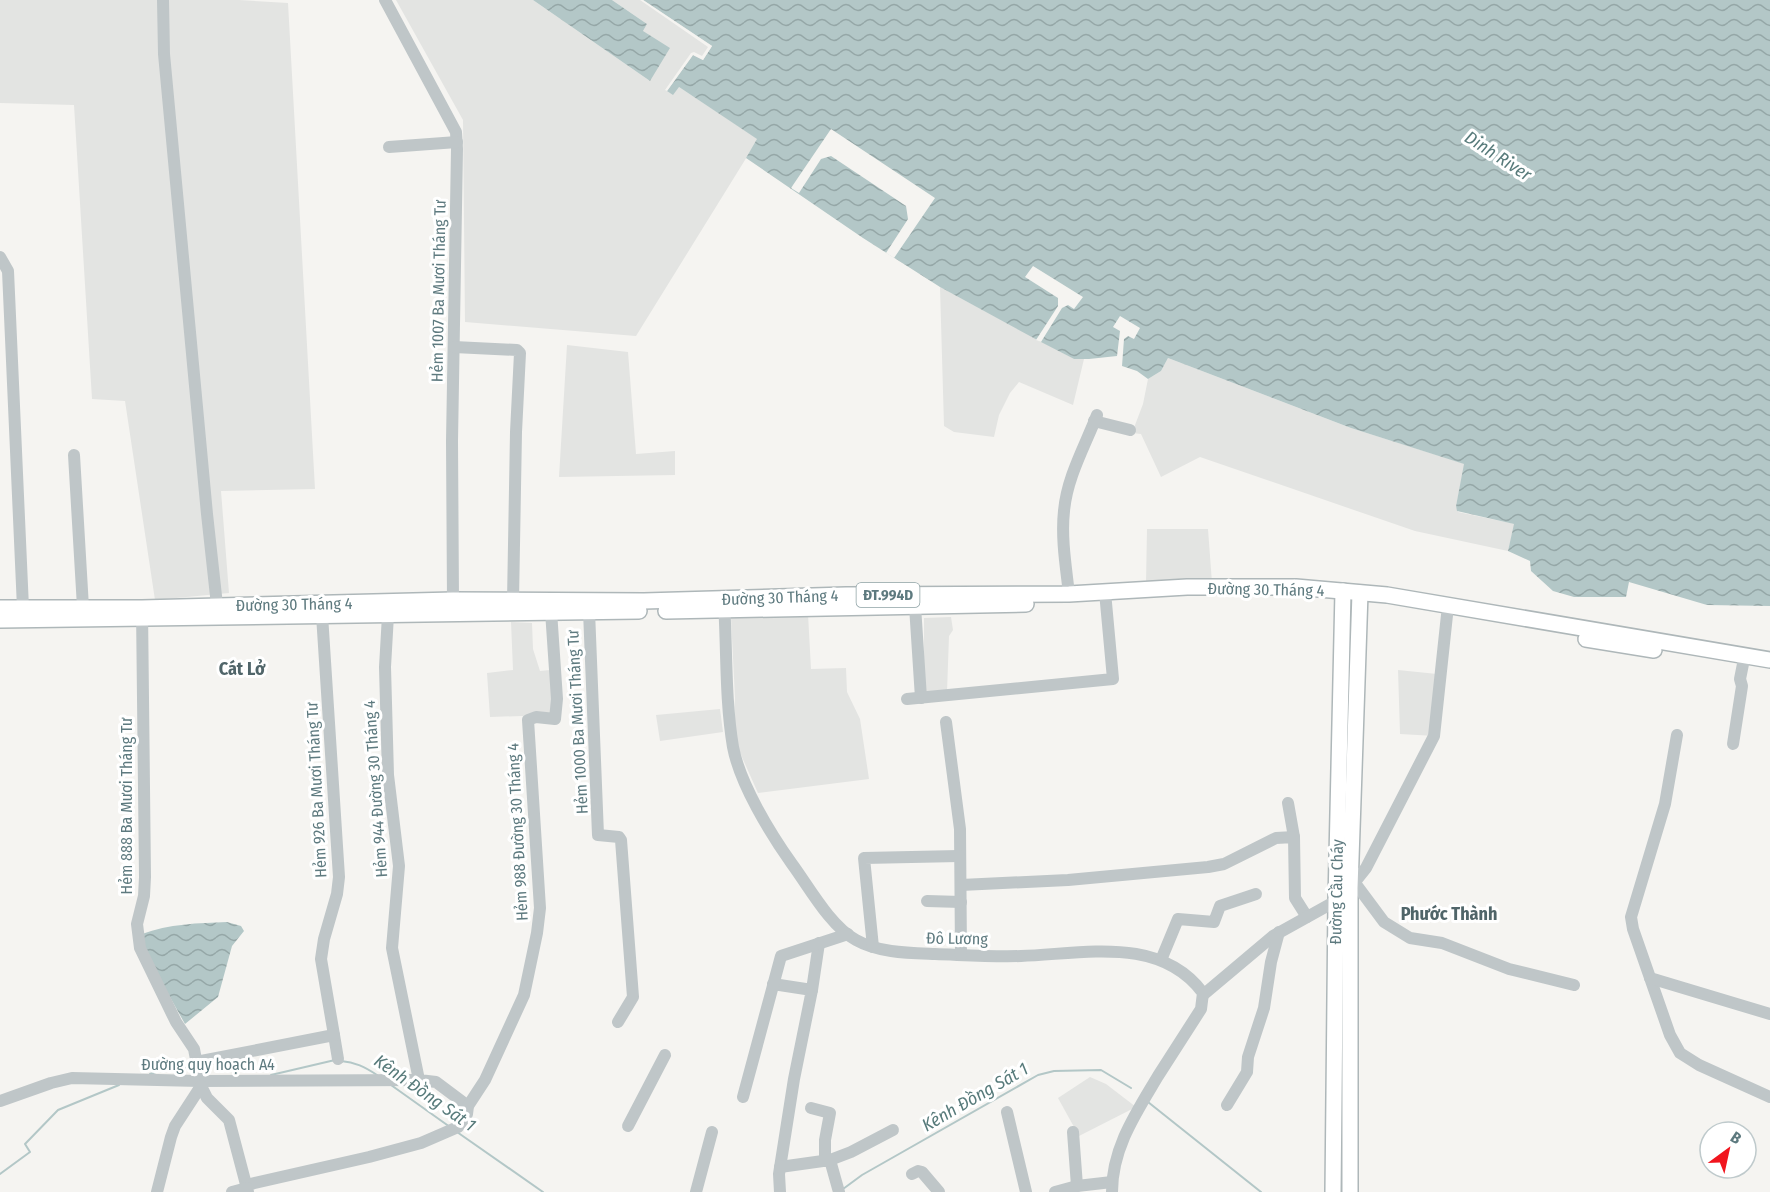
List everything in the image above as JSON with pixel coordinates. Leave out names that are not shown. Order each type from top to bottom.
[{"type":"main road","name":"Đường 30 Tháng 4","points":[[218,611],[322,615],[589,611],[724,605],[1106,597],[1173,593],[1187,587],[1296,587],[1624,640],[1770,668]]},
{"type":"main road","name":"Đường Cầu Cháy","points":[[1343,596],[1336,901],[1343,977],[1350,1192]]},
{"type":"main road","name":"Đường Cầu Cháy","points":[[1333,1192],[1343,977],[1353,885],[1360,597]]},
{"type":"main road","name":"Đường 30 Tháng 4","points":[[0,620],[453,600],[915,606],[943,600]]},
{"type":"main road","name":"Đường 30 Tháng 4","points":[[1410,604],[1447,615],[1770,660]]},
{"type":"main road","name":"Đường 30 Tháng 4","points":[[0,608],[83,607],[142,613]]},
{"type":"street","points":[[163,0],[164,54],[218,611]]},
{"type":"street","name":"Hẻm 1007 Ba Mươi Tháng Tư","points":[[385,0],[454,129],[457,142],[453,600]]},
{"type":"street","points":[[389,147],[457,142]]},
{"type":"street","points":[[2,262],[8,271],[23,608]]},
{"type":"street","points":[[454,348],[517,350],[520,353],[513,601]]},
{"type":"street","points":[[1070,598],[1064,554],[1064,510],[1077,461],[1095,418],[1130,430]]},
{"type":"street","points":[[75,455],[83,607]]},
{"type":"street","points":[[908,699],[1113,679],[1106,597]]},
{"type":"street","name":"Đô Lương","points":[[724,605],[729,715],[737,762],[768,827],[826,911],[848,934],[855,939],[888,951],[914,954],[1022,956],[1103,951],[1126,952],[1161,960],[1196,982],[1203,995]]},
{"type":"street","points":[[915,606],[921,698]]},
{"type":"street","name":"Hẻm 988 Đường 30 Tháng 4","points":[[232,1192],[421,1143],[458,1127],[467,1114],[468,1106],[486,1080],[524,995],[540,921],[528,720],[536,717],[555,719],[557,699],[551,611]]},
{"type":"street","name":"Hẻm 1000 Ba Mươi Tháng Tư","points":[[589,611],[598,835],[619,837],[621,840],[633,998],[618,1022]]},
{"type":"street","name":"Hẻm 888 Ba Mươi Tháng Tư","points":[[142,613],[145,877],[137,935],[140,948],[176,1022],[194,1049],[201,1084],[207,1098],[229,1120],[247,1188]]},
{"type":"street","name":"Hẻm 926 Ba Mươi Tháng Tư","points":[[322,615],[339,877],[321,959],[338,1059]]},
{"type":"street","name":"Hẻm 944 Đường 30 Tháng 4","points":[[388,615],[385,667],[388,775],[399,866],[392,948],[419,1080]]},
{"type":"street","points":[[1447,615],[1434,736],[1366,868],[1353,885],[1384,922],[1410,938],[1442,943],[1503,967],[1574,985]]},
{"type":"street","points":[[1733,744],[1743,664]]},
{"type":"street","points":[[946,722],[960,829],[961,955]]},
{"type":"street","points":[[1677,735],[1665,804],[1630,917],[1633,929],[1670,1035],[1680,1053],[1699,1065],[1770,1097]]},
{"type":"street","points":[[1288,803],[1294,837],[1295,898],[1307,917]]},
{"type":"street","points":[[961,885],[1068,880],[1208,867],[1224,864],[1276,838],[1294,837]]},
{"type":"street","points":[[873,946],[864,858],[959,856]]},
{"type":"street","points":[[1161,960],[1178,919],[1214,922],[1220,906],[1256,894]]},
{"type":"street","points":[[927,901],[961,902]]},
{"type":"street","points":[[1055,1192],[1077,1186],[1112,1187],[1115,1161],[1126,1131],[1201,1009],[1203,995],[1279,932],[1336,901]]},
{"type":"street","points":[[1227,1105],[1247,1072],[1248,1057],[1264,1008],[1271,962],[1279,932]]},
{"type":"street","points":[[743,1097],[781,956],[848,934]]},
{"type":"street","points":[[780,1192],[780,1167],[819,944]]},
{"type":"street","points":[[1650,978],[1770,1014]]},
{"type":"street","points":[[773,984],[812,990]]},
{"type":"street","points":[[196,1062],[334,1035]]},
{"type":"street","points":[[628,1126],[665,1055]]},
{"type":"street","name":"Đường quy hoạch A4","points":[[0,1101],[72,1078],[201,1084],[419,1080]]},
{"type":"street","points":[[419,1080],[436,1082],[468,1106]]},
{"type":"street","points":[[157,1192],[175,1126],[201,1084]]},
{"type":"street","points":[[812,1108],[830,1113],[825,1140],[828,1160],[839,1192]]},
{"type":"street","points":[[1006,1112],[1026,1192]]},
{"type":"street","points":[[780,1167],[828,1160],[851,1152],[892,1130]]},
{"type":"street","points":[[696,1192],[712,1132]]},
{"type":"street","points":[[1074,1132],[1077,1186]]},
{"type":"street","points":[[912,1174],[922,1172],[939,1192]]},
{"type":"shaded area","points":[[0,0],[239,0],[288,3],[315,489],[221,491],[229,593],[155,600],[125,401],[92,399],[74,105],[0,103]]},
{"type":"shaded area","points":[[396,0],[533,0],[650,81],[643,31],[647,24],[612,0],[643,0],[712,46],[679,87],[758,139],[636,336],[465,322],[463,120]]},
{"type":"shaded area","points":[[940,287],[1074,359],[1084,359],[1073,405],[1019,382],[1010,393],[999,415],[994,437],[954,432],[944,426]]},
{"type":"shaded area","points":[[567,345],[628,352],[636,454],[675,451],[675,475],[559,477]]},
{"type":"shaded area","points":[[1168,358],[1351,428],[1465,464],[1456,506],[1458,512],[1515,524],[1508,551],[1415,531],[1200,457],[1161,477],[1141,434],[1132,433],[1143,404],[1148,379],[1161,371]]},
{"type":"shaded area","points":[[1147,529],[1208,529],[1212,583],[1146,583]]},
{"type":"shaded area","points":[[808,614],[811,669],[846,668],[847,692],[860,719],[869,779],[758,793],[737,746],[734,724],[731,618]]},
{"type":"shaded area","points":[[951,617],[953,630],[949,636],[947,692],[924,694],[924,618]]},
{"type":"shaded area","points":[[511,622],[532,623],[533,649],[540,671],[550,670],[553,711],[550,715],[490,717],[487,673],[513,670]]},
{"type":"shaded area","points":[[1398,670],[1437,674],[1435,736],[1400,734]]},
{"type":"shaded area","points":[[720,709],[723,732],[660,741],[656,715]]},
{"type":"shaded area","points":[[1090,1077],[1106,1084],[1136,1107],[1079,1136],[1058,1098]]},
{"type":"water","points":[[533,0],[612,0],[647,24],[643,31],[670,48],[650,81]]},
{"type":"water","name":"Dinh River","points":[[643,0],[1770,0],[1770,606],[1707,605],[1629,582],[1626,597],[1574,597],[1553,591],[1531,571],[1530,561],[1508,551],[1514,524],[1457,511],[1464,464],[1351,428],[1168,358],[1161,371],[1148,379],[1137,371],[1122,366],[1124,339],[1128,336],[1134,339],[1140,328],[1120,316],[1113,327],[1120,331],[1117,356],[1074,359],[1041,342],[940,287],[863,238],[746,158],[757,139],[679,87],[673,95],[667,91],[693,55],[703,60],[712,46]]},
{"type":"water","points":[[227,922],[241,926],[244,931],[232,946],[218,997],[185,1024],[147,956],[142,934],[173,926]]},
{"type":"pier","points":[[640,0],[712,46],[703,60],[693,55],[667,91],[665,90],[691,53],[702,56],[708,47]]},
{"type":"pier","points":[[831,129],[935,198],[894,258],[886,253],[908,219],[906,206],[831,156],[821,159],[799,193],[791,188]]},
{"type":"pier","points":[[1033,266],[1083,297],[1074,309],[1068,305],[1062,308],[1041,342],[1036,340],[1058,306],[1058,298],[1025,277]]},
{"type":"waterway","name":"Kênh Đồng Sát 1","points":[[271,1075],[335,1060]]},
{"type":"waterway","name":"Kênh Đồng Sát 1","points":[[341,1061],[360,1065],[377,1075]]},
{"type":"waterway","name":"Kênh Đồng Sát 1","points":[[150,1074],[176,1065],[193,1070]]},
{"type":"waterway","name":"Kênh Đồng Sát 1","points":[[843,1189],[862,1175],[1038,1075],[1054,1071],[1101,1070],[1131,1088]]},
{"type":"waterway","name":"Kênh Đồng Sát 1","points":[[0,1174],[30,1152],[25,1144],[58,1110],[119,1085]]},
{"type":"waterway","name":"Kênh Đồng Sát 1","points":[[391,1085],[450,1127]]},
{"type":"waterway","name":"Kênh Đồng Sát 1","points":[[1148,1102],[1261,1192]]},
{"type":"waterway","name":"Kênh Đồng Sát 1","points":[[457,1132],[543,1192]]},
{"type":"district","name":"Cát Lở","points":[[242,669]]},
{"type":"district","name":"Phước Thành","points":[[1449,914]]}]
